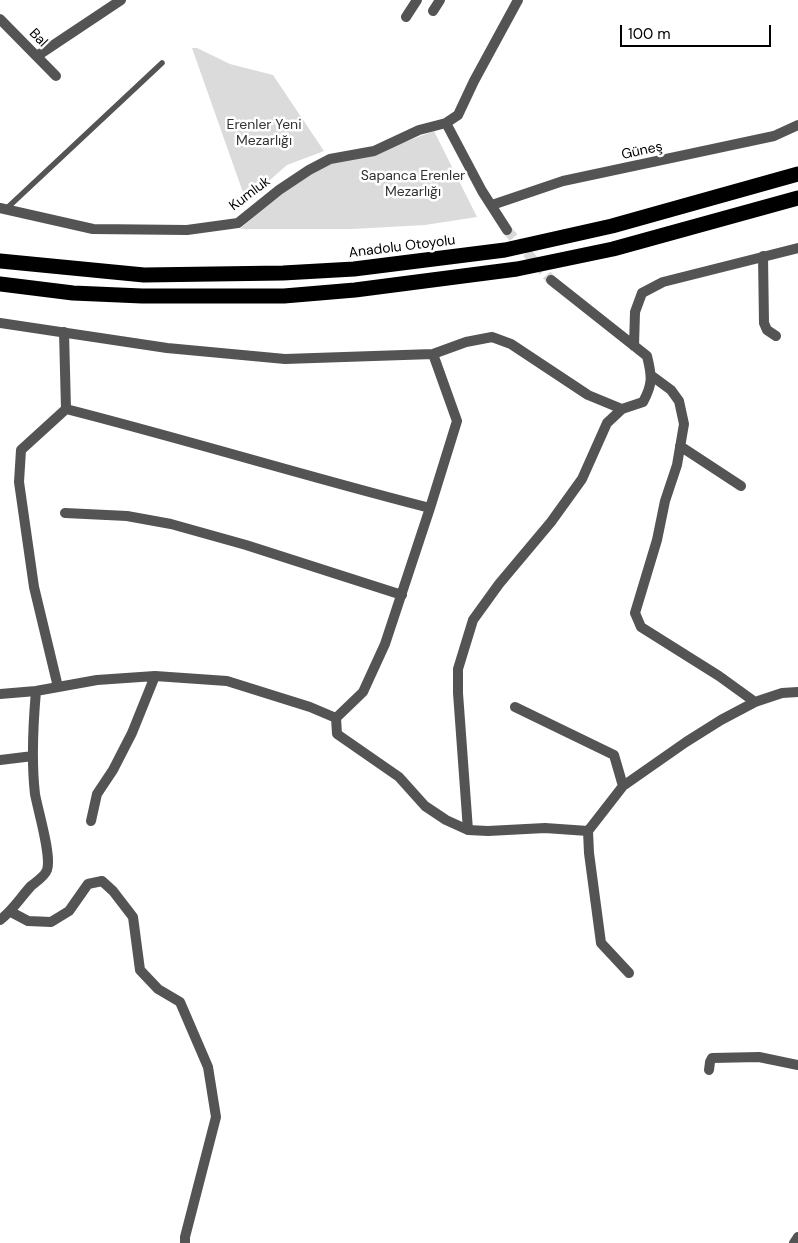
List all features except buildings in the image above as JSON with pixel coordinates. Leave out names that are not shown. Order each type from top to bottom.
[{"type":"highway","name":"Anadolu Otoyolu","points":[[0,261],[144,275],[283,273],[354,269],[505,250],[612,226],[798,174]]},
{"type":"highway","points":[[0,284],[73,293],[142,296],[284,296],[355,290],[517,269],[575,257],[622,247],[798,198]]},
{"type":"street","points":[[37,56],[121,0]]},
{"type":"street","points":[[406,17],[417,0]]},
{"type":"street","points":[[434,11],[440,0]]},
{"type":"street","points":[[507,230],[482,191],[446,122],[458,115],[474,81],[518,0]]},
{"type":"street","name":"Bal","points":[[0,19],[56,76]]},
{"type":"street","name":"Kumluk","points":[[3,209],[93,230],[187,230],[238,223],[279,190],[309,170],[330,159],[374,151],[419,130],[446,122]]},
{"type":"street","name":"Güneş","points":[[492,205],[563,182],[774,136],[798,125]]},
{"type":"street","points":[[634,346],[635,312],[642,293],[663,282],[798,248]]},
{"type":"street","points":[[763,256],[764,323],[767,330],[776,336]]},
{"type":"street","points":[[468,830],[458,669],[473,620],[499,584],[551,522],[582,480],[607,423],[622,409],[643,402],[652,376],[647,356],[551,280]]},
{"type":"street","points":[[0,322],[167,348],[286,359],[433,354],[466,342],[492,337],[511,344],[588,395],[622,409]]},
{"type":"street","points":[[58,687],[34,587],[19,482],[21,450],[66,409],[64,332]]},
{"type":"street","points":[[336,718],[363,692],[385,644],[457,421],[433,354]]},
{"type":"street","points":[[652,376],[672,390],[679,401],[684,424],[677,465],[665,501],[657,540],[635,613],[641,627],[719,676],[755,702]]},
{"type":"street","points":[[66,409],[137,427],[328,482],[430,508]]},
{"type":"street","points":[[680,446],[740,486]]},
{"type":"street","points":[[65,513],[127,516],[171,524],[246,545],[402,595]]},
{"type":"street","points":[[92,821],[97,794],[113,770],[132,733],[155,676]]},
{"type":"street","points":[[0,694],[36,691],[97,680],[155,676],[227,681],[310,707],[336,718]]},
{"type":"street","points":[[0,920],[11,912],[46,871],[48,859],[35,793],[32,739],[36,691]]},
{"type":"street","points":[[628,973],[601,943],[589,853],[588,831],[623,786],[686,742],[755,702],[782,693],[798,692]]},
{"type":"street","points":[[515,707],[614,755],[623,786]]},
{"type":"street","points":[[336,718],[338,734],[399,777],[425,806],[446,820],[468,830],[488,831],[545,828],[588,831]]},
{"type":"street","points":[[0,760],[33,756]]},
{"type":"street","points":[[11,912],[28,921],[51,922],[69,911],[88,884],[102,880],[113,890],[133,917],[140,970],[158,989],[180,1002],[208,1067],[216,1116],[185,1243]]},
{"type":"street","points":[[709,1070],[712,1058],[759,1057],[798,1065]]},
{"type":"street","points":[[794,1243],[798,1237]]},
{"type":"lane","points":[[3,209],[162,62]]},
{"type":"green space","name":"Erenler Yeni Mezarlığı","points":[[192,48],[197,48],[230,64],[273,75],[324,151],[287,165],[246,201]]},
{"type":"green space","name":"Sapanca Erenler Mezarlığı","points":[[434,131],[477,217],[425,225],[352,229],[240,229],[283,191],[332,162],[381,151]]},
{"type":"tunnel","points":[[507,230],[551,280]]}]
